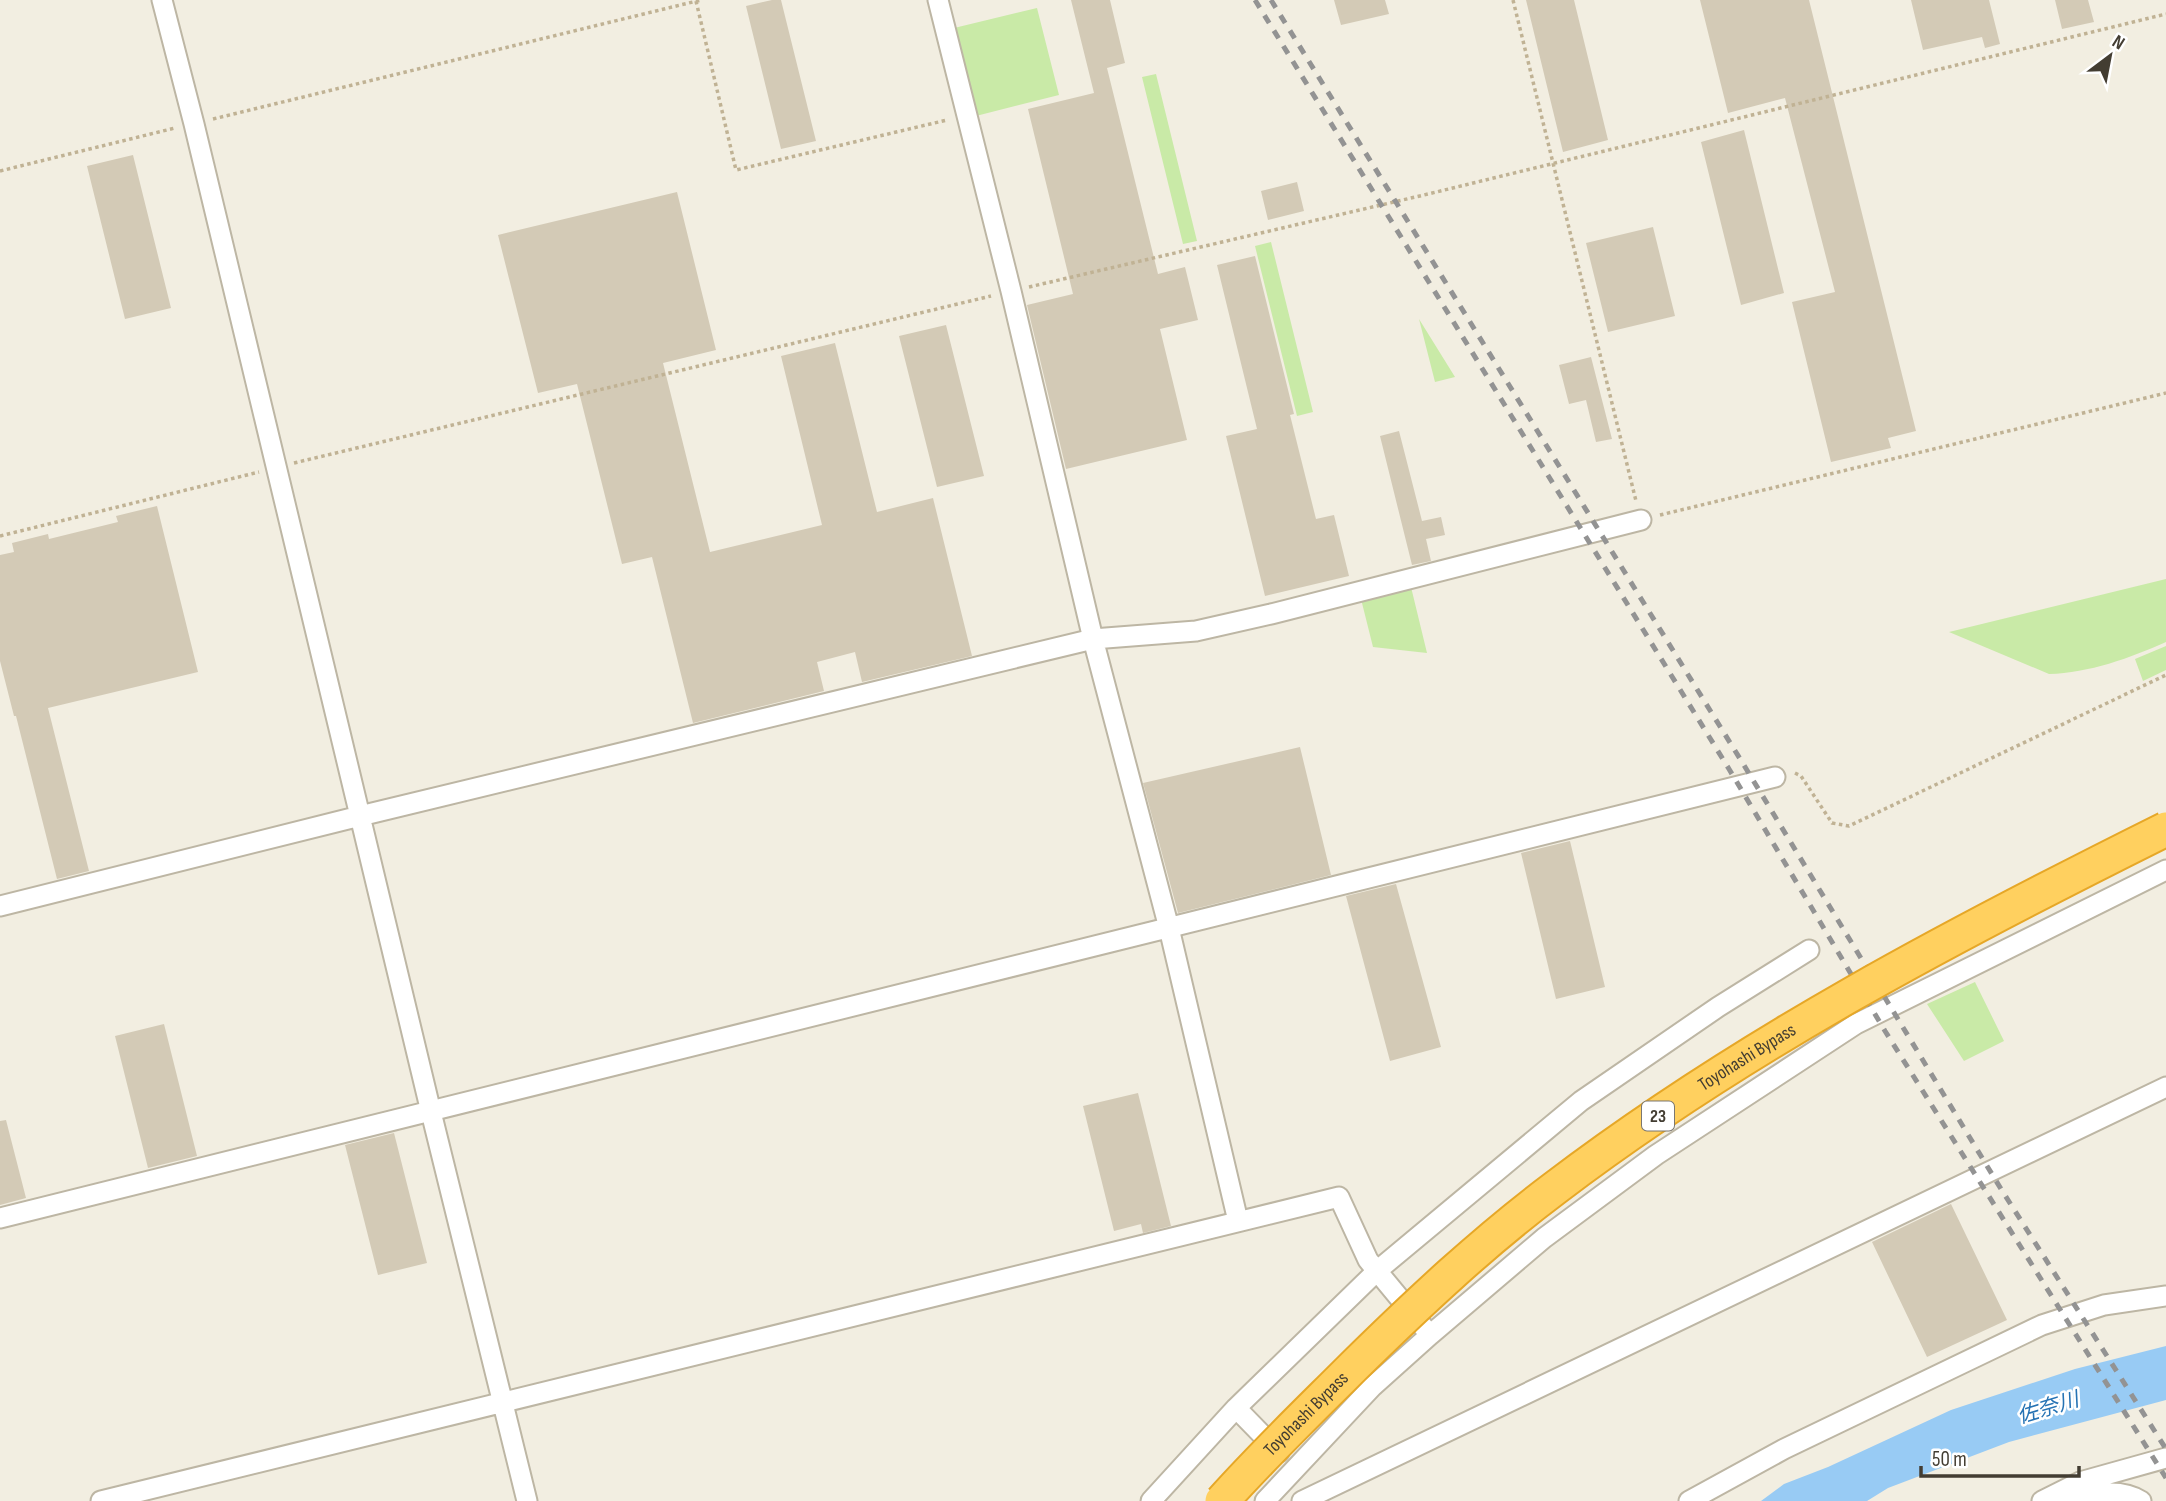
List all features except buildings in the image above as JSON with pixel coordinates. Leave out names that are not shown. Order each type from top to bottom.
[{"type":"highway","name":"Toyohashi Bypass","points":[[1222,1501],[1263,1456],[1427,1294],[1555,1188],[1690,1093],[1861,990],[2166,829]]},
{"type":"highway","name":"Toyohashi Bypass","points":[[1240,1501],[1273,1465],[1436,1305],[1563,1201],[1695,1106],[1784,1048],[1914,975],[2166,842]]},
{"type":"street","points":[[162,0],[527,1501]]},
{"type":"street","points":[[938,0],[1011,291],[1093,639],[1169,928],[1238,1222]]},
{"type":"street","points":[[0,906],[1093,639],[1203,629],[1641,520]]},
{"type":"street","points":[[0,1217],[1774,777]]},
{"type":"street","points":[[1265,1501],[1372,1387],[1430,1335],[1544,1238],[1656,1155],[1856,1024],[2166,870]]},
{"type":"street","points":[[1151,1501],[1236,1408],[1378,1270],[1581,1101],[1718,1007],[1809,950]]},
{"type":"street","points":[[1302,1501],[2166,1087]]},
{"type":"street","points":[[101,1501],[1339,1197],[1368,1260],[1430,1335]]},
{"type":"street","points":[[1689,1501],[1784,1450],[2042,1325],[2104,1305],[2166,1296]]},
{"type":"street","points":[[1236,1408],[1294,1468]]},
{"type":"street","points":[[2042,1501],[2080,1482],[2166,1458]]},
{"type":"street","points":[[2056,1501],[2118,1492],[2141,1501]]},
{"type":"path","points":[[673,0],[674,7]]},
{"type":"path","points":[[1513,0],[1641,520],[2166,393]]},
{"type":"path","points":[[0,171],[699,1],[736,170],[968,116]]},
{"type":"path","points":[[0,536],[2166,14]]},
{"type":"path","points":[[1774,777],[1793,772],[1801,776],[1832,823],[1849,826],[2166,675]]},
{"type":"green space","points":[[1037,8],[1059,95],[972,117],[950,29]]},
{"type":"green space","points":[[1156,74],[1197,241],[1183,244],[1142,77]]},
{"type":"green space","points":[[1271,242],[1313,412],[1297,416],[1255,246]]},
{"type":"green space","points":[[1419,319],[1455,377],[1435,382]]},
{"type":"green space","points":[[2166,579],[2166,642],[2094,668],[2049,674],[1949,632]]},
{"type":"green space","points":[[1411,587],[1427,653],[1373,647],[1361,599]]},
{"type":"green space","points":[[2166,646],[2166,670],[2143,681],[2135,659]]},
{"type":"green space","points":[[1975,982],[2004,1041],[1964,1061],[1927,1004]]},
{"type":"water","name":"佐奈川","points":[[2166,1346],[2166,1400],[2009,1442],[1888,1488],[1867,1501],[1761,1501],[1784,1484],[1828,1467],[1951,1410],[2075,1369]]},
{"type":"railway","points":[[1255,0],[1729,769],[1885,1031],[2166,1478]]},
{"type":"railway","points":[[1271,0],[1742,762],[2001,1189],[2166,1449]]}]
